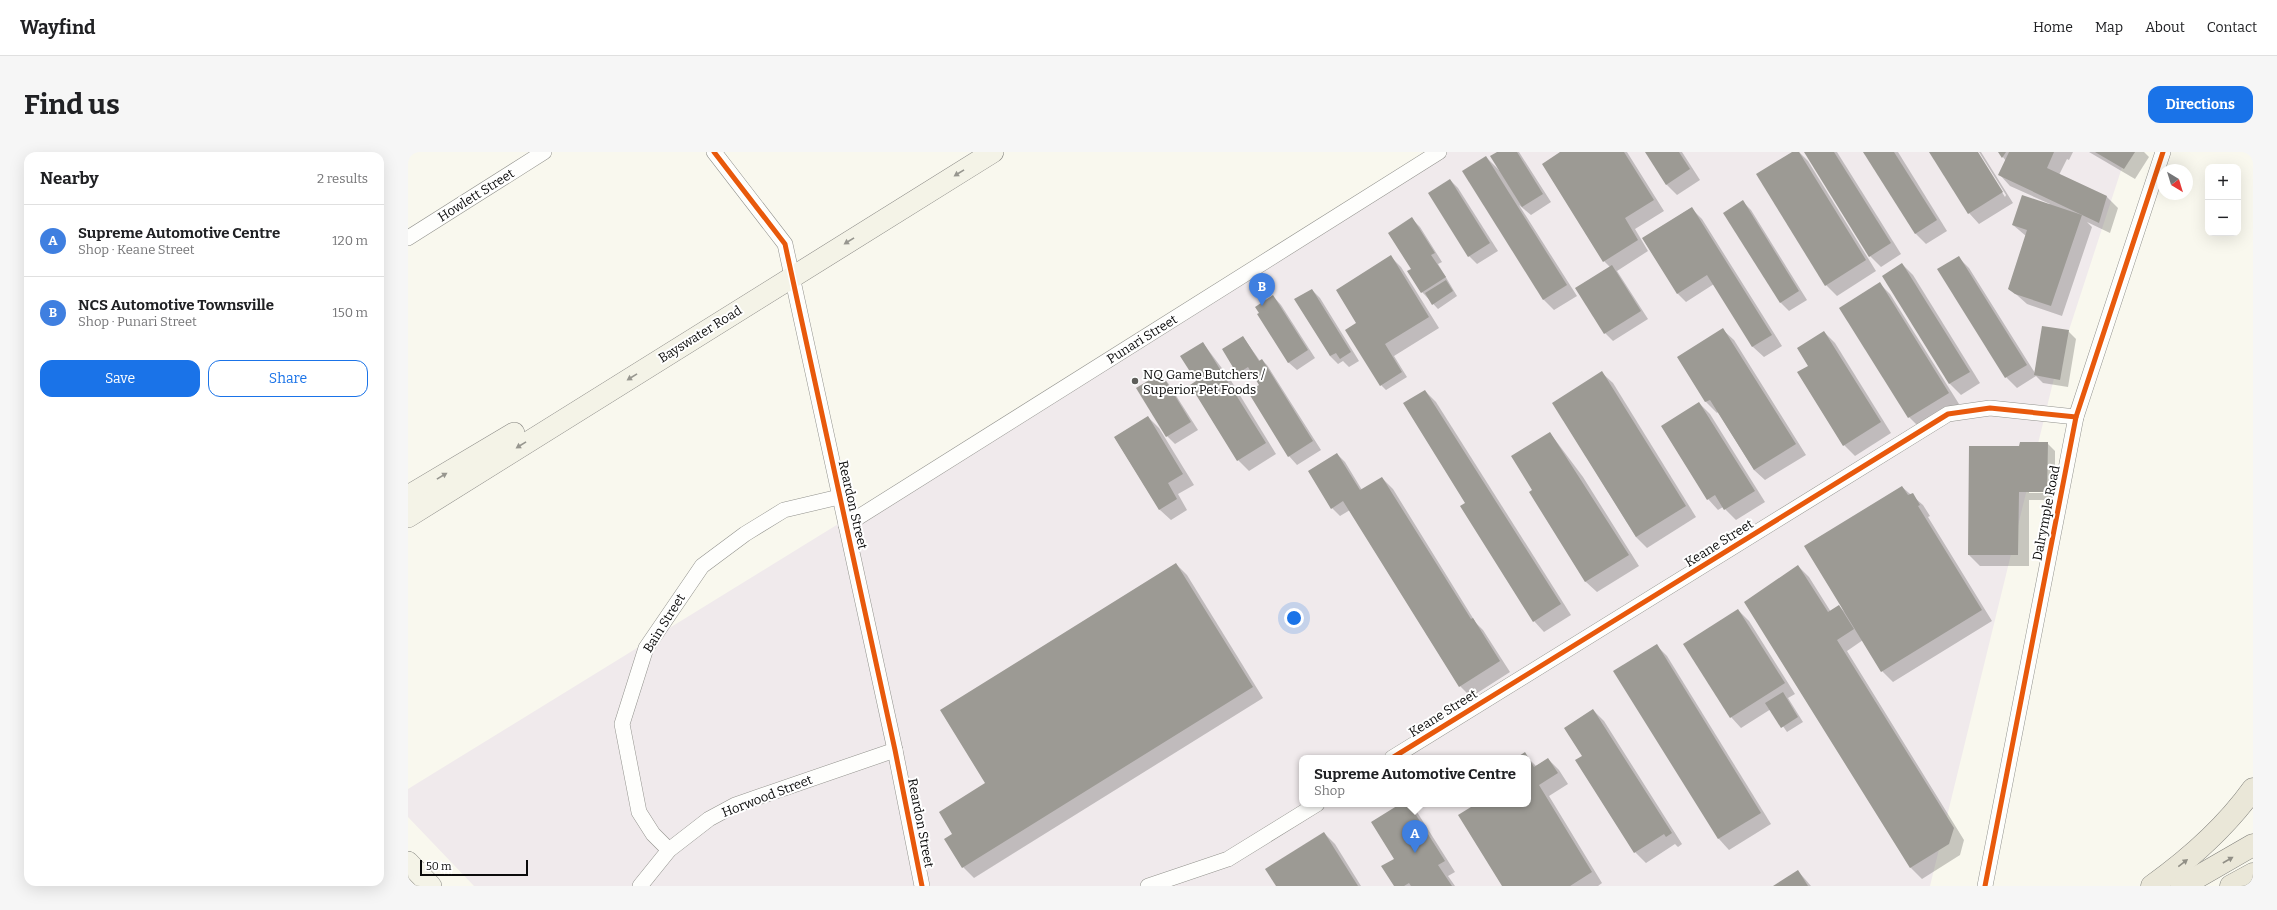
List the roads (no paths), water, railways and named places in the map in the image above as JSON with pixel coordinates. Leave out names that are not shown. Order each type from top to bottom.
[{"type":"main road","name":"Bayswater Road","points":[[408,517],[790,270],[967,152]]},
{"type":"main road","name":"Bayswater Road","points":[[408,496],[992,152]]},
{"type":"main road","points":[[2152,886],[2184,863],[2215,836],[2253,789]]},
{"type":"main road","points":[[2182,886],[2253,846]]},
{"type":"main road","points":[[408,862],[431,886]]},
{"type":"main road","points":[[2231,886],[2253,874]]},
{"type":"street","name":"Howlett Street","points":[[408,238],[544,152]]},
{"type":"street","name":"Reardon Street","points":[[714,152],[786,244],[790,270],[895,750],[922,886]]},
{"type":"street","name":"Punari Street","points":[[846,525],[1438,152]]},
{"type":"street","name":"Dalrymple Road","points":[[1985,886],[2076,417],[2163,152]]},
{"type":"street","name":"Keane Street","points":[[1397,755],[1948,414],[1990,408],[2076,417]]},
{"type":"street","name":"Bain Street","points":[[669,850],[653,834],[639,812],[622,724],[646,648],[702,566],[745,534],[784,510],[839,497]]},
{"type":"street","name":"Horwood Street","points":[[640,886],[669,850],[709,819],[735,805],[895,750]]},
{"type":"street","points":[[1148,886],[1228,859],[1312,807]]},
{"type":"place","name":"NCS Automotive Townsville","points":[[1262,306]]},
{"type":"place","name":"NQ Game Butchers / Superior Pet Foods","points":[[1135,381]]},
{"type":"place","name":"Supreme Automotive Centre","points":[[1415,853]]}]
